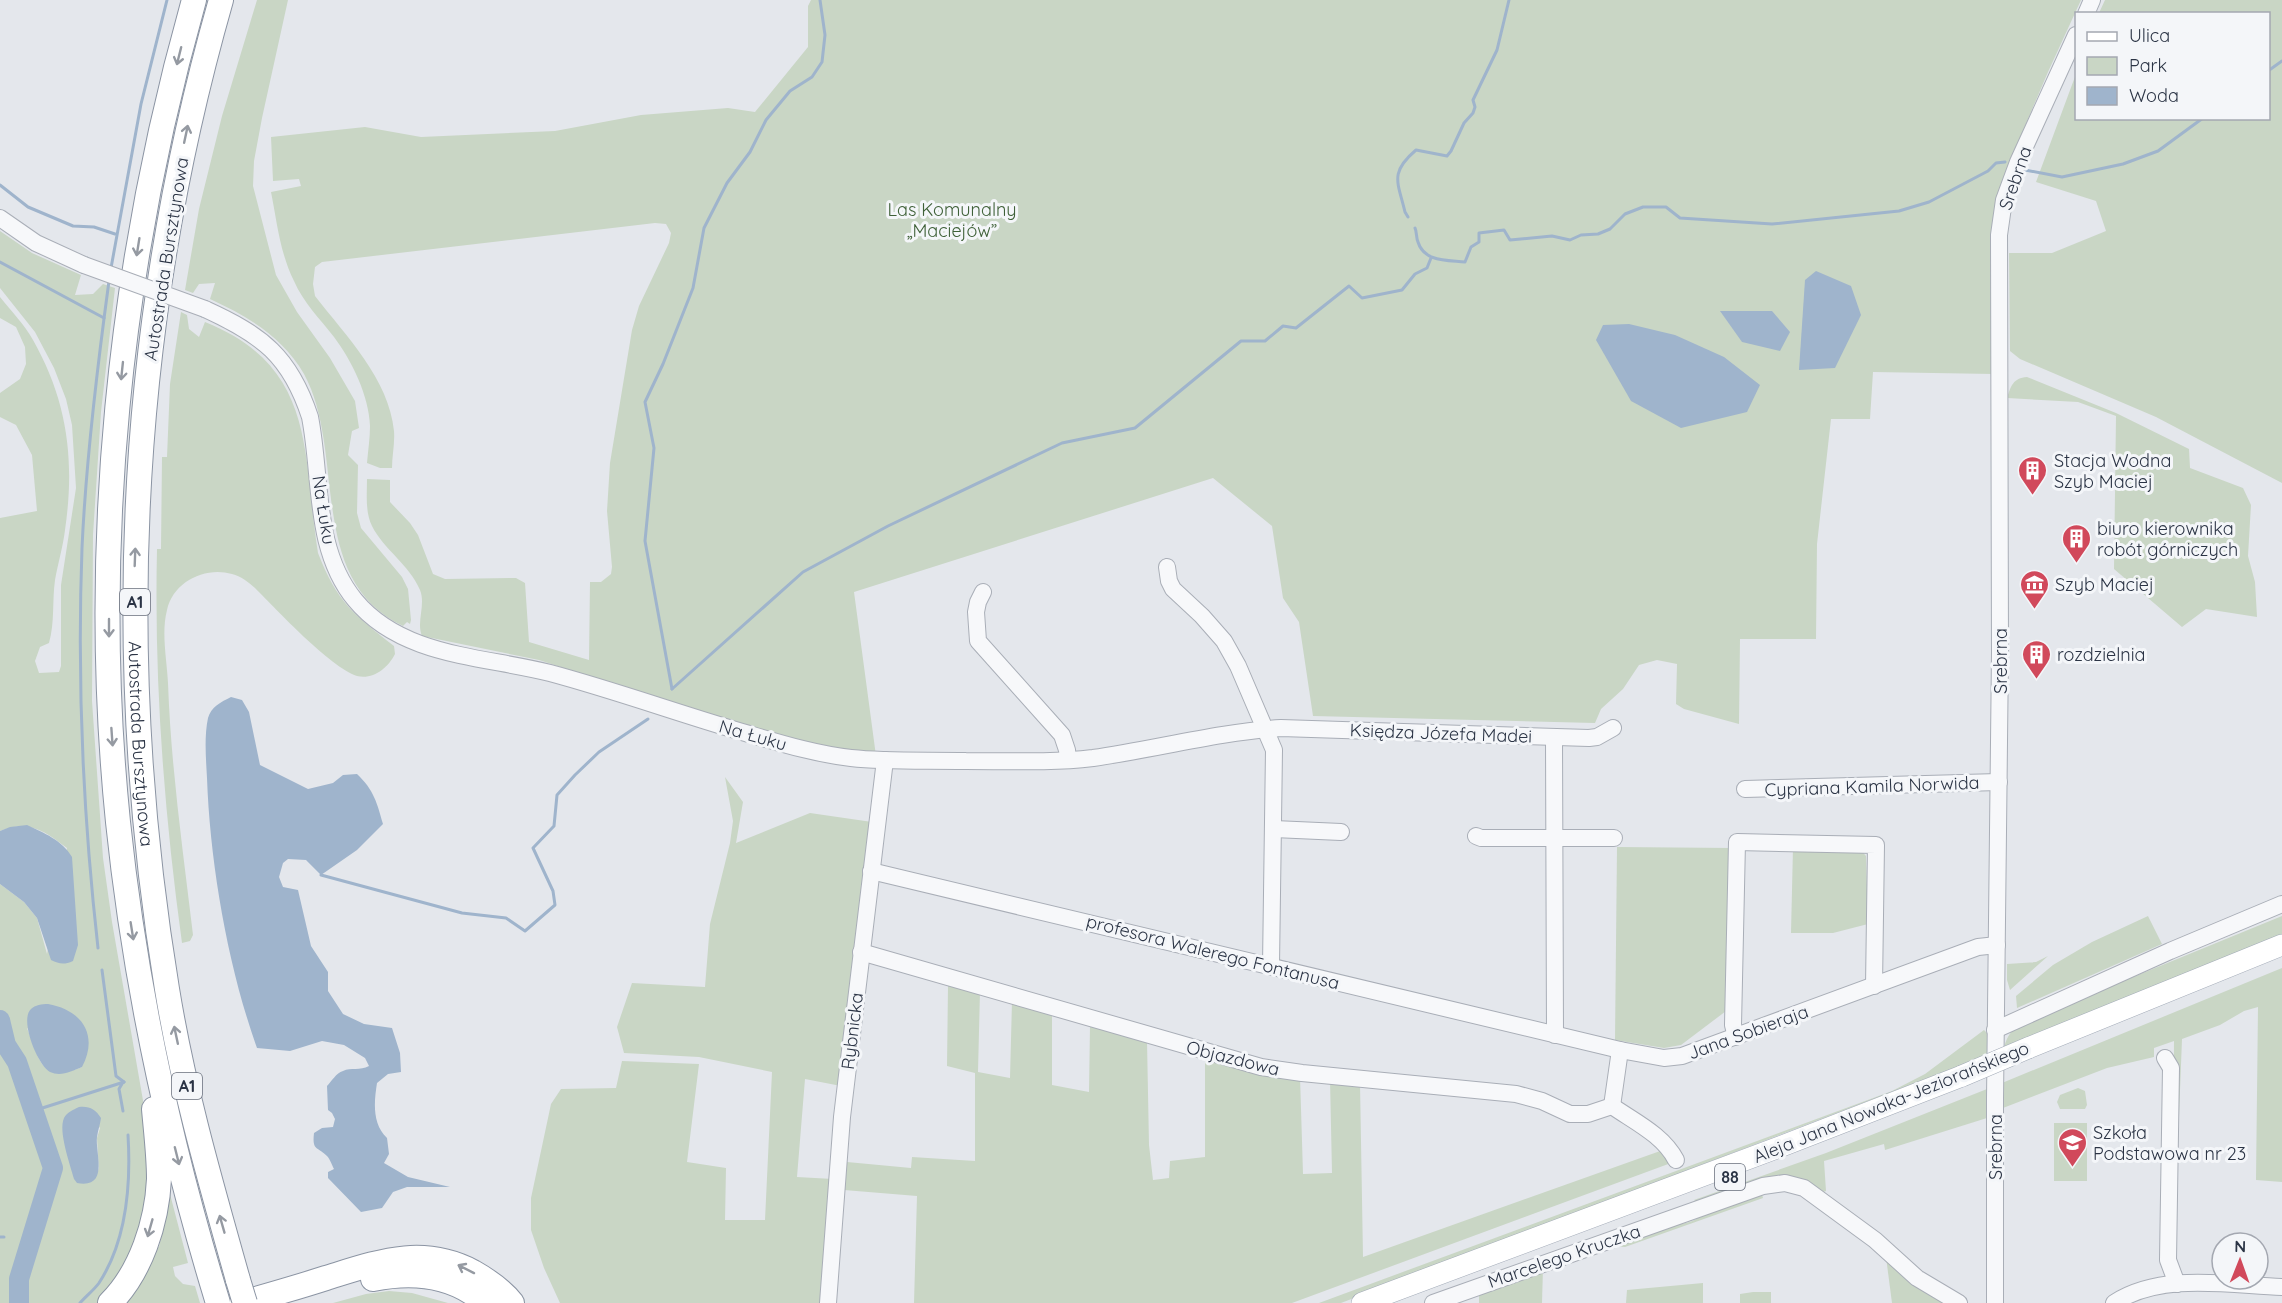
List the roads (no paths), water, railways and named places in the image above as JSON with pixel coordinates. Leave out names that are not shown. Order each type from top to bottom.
[{"type":"highway","name":"Autostrada Bursztynowa","points":[[194,0],[164,114],[145,204],[128,312],[112,488],[109,678],[126,893],[150,1038],[178,1161],[216,1296]]},
{"type":"highway","name":"Autostrada Bursztynowa","points":[[221,0],[189,119],[154,316],[143,413],[138,489],[134,565],[135,673],[144,820],[167,992],[188,1095],[242,1296]]},
{"type":"highway","points":[[110,1303],[131,1274],[143,1250],[152,1226],[156,1202],[159,1179],[150,1038]]},
{"type":"highway","points":[[242,1296],[394,1258],[418,1257],[440,1259],[458,1265],[484,1279],[507,1296],[512,1303]]},
{"type":"highway","points":[[293,1303],[396,1274],[422,1275],[449,1281],[476,1294],[485,1303]]},
{"type":"main road","name":"Aleja Jana Nowaka-Jeziorańskiego","points":[[2031,1054],[2282,945]]},
{"type":"main road","name":"Aleja Jana Nowaka-Jeziorańskiego","points":[[1394,1303],[2282,957]]},
{"type":"main road","name":"Aleja Jana Nowaka-Jeziorańskiego","points":[[1362,1303],[1782,1146],[1964,1081]]},
{"type":"street","name":"Srebrna","points":[[1995,1303],[1995,1030],[1999,782],[1999,235],[2004,200],[2018,162],[2075,37]]},
{"type":"street","name":"Na Łuku","points":[[0,218],[36,243],[84,265],[205,309],[250,331],[277,356],[293,377],[310,417],[325,534],[334,564],[354,599],[366,612],[393,633],[408,641],[448,652],[570,678],[806,751],[885,760]]},
{"type":"street","points":[[1167,567],[1173,589],[1224,641],[1238,666],[1274,750],[1271,965]]},
{"type":"street","points":[[984,592],[978,602],[976,612],[978,641],[1062,735],[1068,760]]},
{"type":"street","name":"Księdza Józefa Madei","points":[[885,760],[1068,760],[1266,729],[1298,728],[1554,738],[1597,737],[1613,728]]},
{"type":"street","points":[[1554,738],[1555,1035]]},
{"type":"street","name":"Rybnicka","points":[[828,1303],[842,1117],[885,760]]},
{"type":"street","name":"Cypriana Kamila Norwida","points":[[1745,789],[1999,782]]},
{"type":"street","points":[[1274,829],[1341,832]]},
{"type":"street","points":[[1476,836],[1481,838],[1610,840],[1614,838]]},
{"type":"street","points":[[1736,1037],[1733,1025],[1737,842],[1876,845],[1874,986]]},
{"type":"street","name":"profesora Walerego Fontanusa","points":[[871,871],[1620,1050]]},
{"type":"street","points":[[1995,1030],[2170,951],[2282,904]]},
{"type":"street","name":"Jana Sobieraja","points":[[1620,1050],[1653,1057],[1673,1058],[1736,1037],[1978,947],[1996,945]]},
{"type":"street","name":"Objazdowa","points":[[861,952],[1270,1069],[1516,1094],[1542,1101],[1570,1114],[1588,1114],[1612,1106]]},
{"type":"street","points":[[1620,1050],[1612,1106],[1659,1137],[1670,1148],[1676,1160]]},
{"type":"street","points":[[2165,1058],[2171,1068],[2168,1260],[2177,1284]]},
{"type":"street","name":"Marcelego Kruczka","points":[[1433,1303],[1763,1186],[1785,1183],[1796,1185],[1875,1240],[1917,1278],[1959,1303]]},
{"type":"street","points":[[2155,1287],[2168,1260]]},
{"type":"street","points":[[2114,1303],[2155,1287],[2177,1284],[2282,1287]]},
{"type":"water","points":[[1816,271],[1851,286],[1861,315],[1835,368],[1799,370],[1805,280]]},
{"type":"water","points":[[1720,311],[1772,311],[1790,332],[1780,351],[1742,342]]},
{"type":"water","points":[[1629,324],[1675,335],[1724,357],[1760,385],[1747,412],[1681,428],[1631,401],[1596,340],[1603,325]]},
{"type":"water","points":[[231,697],[242,700],[249,712],[260,765],[308,789],[333,783],[343,775],[357,774],[374,797],[383,824],[357,850],[321,875],[306,860],[288,859],[283,863],[279,877],[283,887],[298,890],[311,946],[328,972],[328,991],[343,1014],[364,1024],[392,1028],[400,1053],[401,1072],[388,1074],[377,1083],[375,1098],[376,1119],[387,1138],[389,1154],[384,1163],[408,1177],[450,1187],[407,1187],[393,1192],[382,1208],[361,1212],[328,1178],[328,1172],[334,1169],[328,1157],[315,1146],[314,1133],[322,1128],[333,1127],[335,1119],[328,1110],[327,1086],[341,1072],[369,1066],[365,1058],[344,1045],[322,1041],[290,1051],[257,1048],[229,950],[216,880],[209,811],[206,748],[208,718],[214,708]]},
{"type":"water","points":[[27,825],[58,842],[72,857],[78,945],[73,961],[70,962],[62,963],[51,960],[37,918],[24,902],[0,884],[0,831]]},
{"type":"water","points":[[48,1004],[70,1012],[84,1026],[89,1044],[82,1067],[58,1074],[50,1072],[40,1061],[29,1032],[28,1015],[34,1007]]},
{"type":"water","points":[[79,1107],[92,1109],[101,1118],[97,1137],[99,1168],[94,1181],[87,1183],[77,1183],[74,1179],[62,1131],[65,1116]]},
{"type":"waterway","points":[[111,268],[141,104],[167,0]]},
{"type":"waterway","points":[[672,689],[645,541],[654,448],[645,402],[663,364],[693,288],[704,228],[727,183],[750,152],[766,120],[790,91],[812,77],[822,62],[825,35],[820,0]]},
{"type":"waterway","points":[[1408,217],[1398,185],[1402,165],[1416,150],[1447,156],[1451,151],[1464,123],[1473,113],[1475,107],[1473,100],[1497,50],[1509,0]]},
{"type":"waterway","points":[[2270,70],[2282,61]]},
{"type":"waterway","points":[[2025,170],[2062,177],[2123,164],[2158,151],[2200,120]]},
{"type":"waterway","points":[[1415,228],[1418,242],[1425,253],[1437,259],[1465,262],[1471,247],[1479,242],[1479,233],[1504,230],[1510,240],[1552,236],[1570,240],[1581,235],[1598,234],[1610,229],[1625,214],[1643,207],[1666,207],[1680,218],[1772,224],[1899,211],[1929,202],[1988,171],[1996,163],[2005,162]]},
{"type":"waterway","points":[[0,185],[28,207],[73,226],[94,227],[115,234]]},
{"type":"waterway","points":[[672,689],[803,572],[888,526],[1062,443],[1135,428],[1241,341],[1265,341],[1283,326],[1296,328],[1349,286],[1362,298],[1402,290],[1415,274],[1427,268],[1431,258]]},
{"type":"waterway","points":[[0,262],[104,318]]},
{"type":"waterway","points":[[98,948],[88,848],[82,748],[80,648],[82,548],[89,447],[109,281]]},
{"type":"waterway","points":[[321,875],[462,913],[506,918],[525,931],[555,905],[553,891],[533,848],[554,826],[557,795],[599,752],[648,719]]},
{"type":"waterway","points":[[102,970],[116,1076],[124,1082]]},
{"type":"waterway","points":[[0,1020],[6,1045],[17,1062],[53,1168],[19,1279],[19,1303]]},
{"type":"waterway","points":[[123,1082],[119,1089],[123,1111]]},
{"type":"waterway","points":[[33,1111],[124,1082]]},
{"type":"waterway","points":[[80,1303],[99,1283],[116,1249],[128,1192],[128,1135]]},
{"type":"place","name":"Stacja Wodna Szyb Maciej","points":[[2033,496]]},
{"type":"place","name":"biuro kierownika robót górniczych","points":[[2076,564]]},
{"type":"place","name":"Szyb Maciej","points":[[2034,610]]},
{"type":"place","name":"rozdzielnia","points":[[2036,680]]},
{"type":"place","name":"Szkoła Podstawowa nr 23","points":[[2072,1168]]},
{"type":"park label","name":"Las Komunalny „Maciejów”","points":[[952,219]]}]
